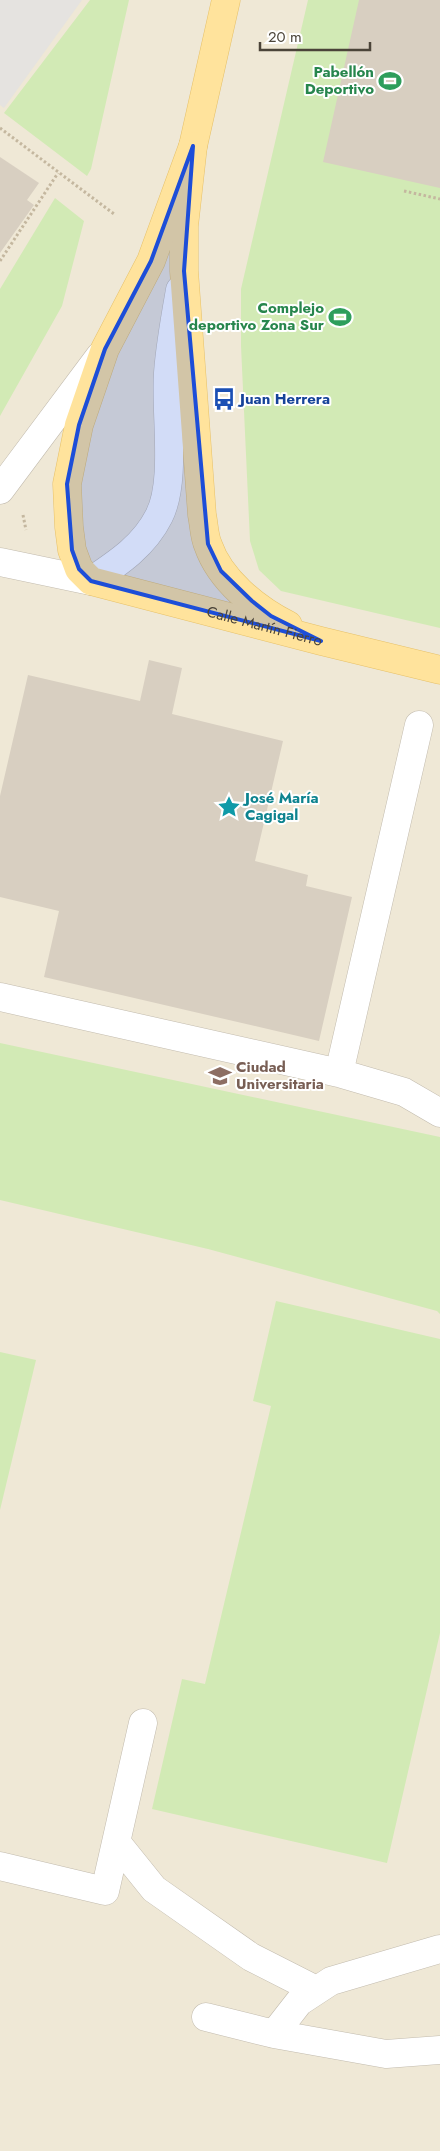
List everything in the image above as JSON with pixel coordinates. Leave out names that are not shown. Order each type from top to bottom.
[{"type":"main road","points":[[226,0],[193,146],[184,226],[184,271],[202,515],[208,544],[221,570],[252,601],[271,616],[321,641]]},
{"type":"main road","points":[[91,581],[78,569],[72,550],[67,484],[79,425],[105,349],[151,261],[193,146]]},
{"type":"main road","name":"Calle Martín Fierro","points":[[91,581],[440,670]]},
{"type":"street","points":[[0,562],[91,581],[132,552],[149,532],[164,505],[168,470],[168,374],[184,271]]},
{"type":"street","points":[[0,490],[105,349]]},
{"type":"street","points":[[339,1073],[419,725]]},
{"type":"street","points":[[0,997],[339,1073],[404,1092],[440,1112]]},
{"type":"street","points":[[0,1866],[105,1891],[143,1723]]},
{"type":"street","points":[[116,1843],[154,1889],[251,1957],[316,1990]]},
{"type":"street","points":[[274,2034],[299,2002],[331,1980],[440,1949]]},
{"type":"street","points":[[206,2017],[274,2034],[386,2054],[440,2050]]},
{"type":"path","points":[[0,128],[114,214]]},
{"type":"path","points":[[0,261],[58,173]]},
{"type":"path","points":[[404,191],[440,199]]},
{"type":"highlighted area","points":[[193,146],[184,271],[208,544],[221,571],[252,601],[271,616],[321,641],[91,581],[79,569],[72,550],[67,484],[79,425],[105,349],[151,261]]},
{"type":"shaded area","name":"Ciudad Universitaria","points":[[0,0],[440,0],[440,2151],[0,2151]]},
{"type":"shaded area","points":[[0,0],[82,0],[4,108],[0,105]]},
{"type":"green space","points":[[90,0],[129,0],[91,169],[87,176],[4,113]]},
{"type":"green space","name":"Complejo deportivo Zona Sur","points":[[308,0],[440,0],[440,628],[281,591],[259,570],[250,541],[241,346],[241,289]]},
{"type":"green space","points":[[55,198],[84,221],[62,306],[0,416],[0,289]]},
{"type":"green space","points":[[0,1043],[440,1137],[440,1314],[437,1311],[208,1249],[0,1200]]},
{"type":"green space","points":[[276,1301],[440,1339],[440,1633],[387,1863],[152,1809],[182,1679],[205,1684],[271,1406],[253,1401]]},
{"type":"green space","points":[[0,1352],[36,1360],[0,1510]]},
{"type":"building","name":"Pabellón Deportivo","points":[[359,0],[440,0],[440,188],[323,162]]},
{"type":"building","points":[[0,157],[39,183],[27,200],[34,205],[0,253]]},
{"type":"building","points":[[149,660],[182,668],[172,714],[283,741],[255,861],[308,875],[306,886],[352,897],[319,1041],[44,977],[59,911],[0,897],[0,796],[28,675],[140,701]]},
{"type":"place","name":"Pabellón Deportivo","points":[[390,81]]},
{"type":"place","name":"Complejo deportivo Zona Sur","points":[[340,317]]},
{"type":"place","name":"Juan Herrera","points":[[224,399]]},
{"type":"place","name":"José María Cagigal","points":[[229,807]]},
{"type":"place","name":"Ciudad Universitaria","points":[[220,1076]]}]
